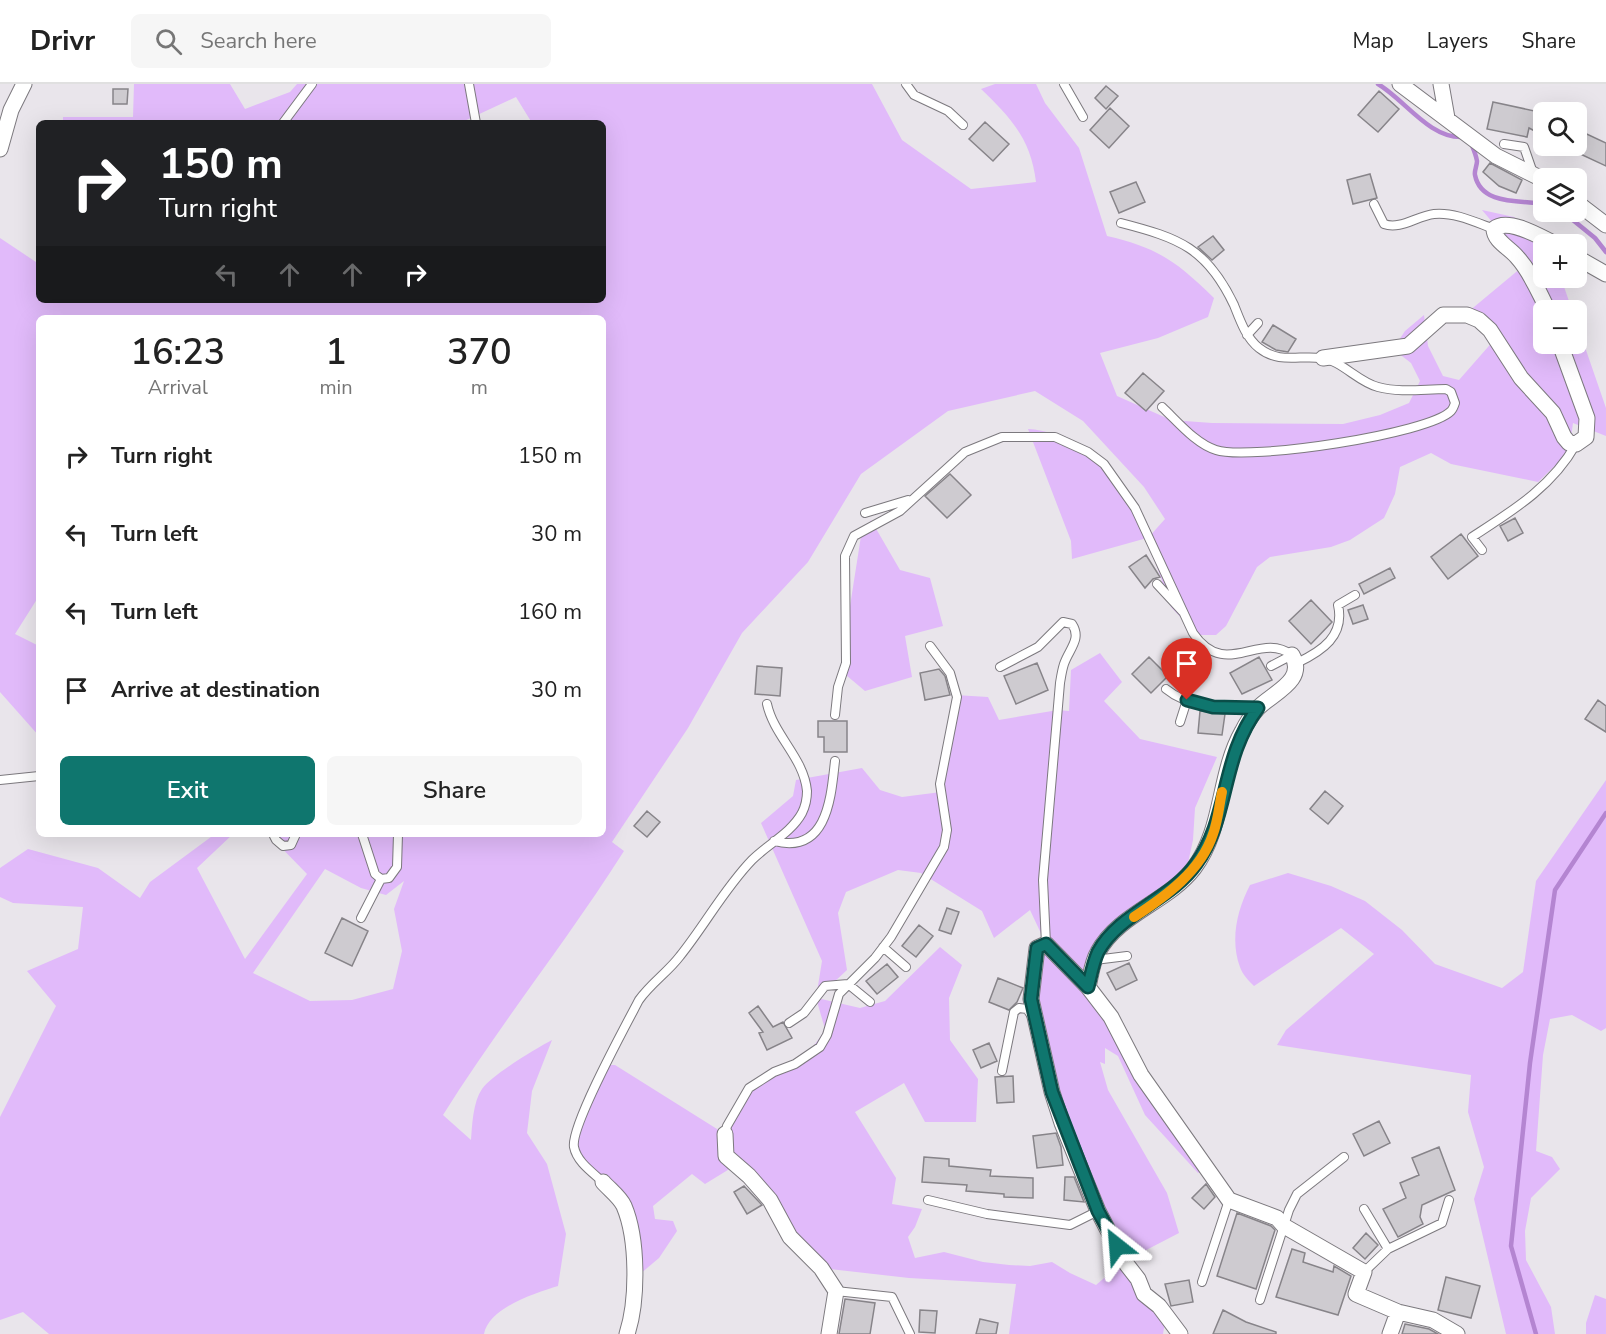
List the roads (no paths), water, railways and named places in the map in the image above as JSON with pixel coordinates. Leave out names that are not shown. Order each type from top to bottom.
[{"type":"street","points":[[0,149],[11,110],[24,84]]},
{"type":"street","points":[[1400,84],[1496,156],[1533,174]]},
{"type":"street","points":[[1441,84],[1447,118]]},
{"type":"street","points":[[1587,210],[1606,225]]},
{"type":"street","points":[[1533,235],[1501,225],[1494,229],[1495,236],[1517,256],[1526,269],[1543,300]]},
{"type":"street","points":[[1587,263],[1606,274]]},
{"type":"street","points":[[1323,358],[1408,345],[1443,315],[1467,315],[1479,320],[1490,330],[1521,378],[1553,413],[1564,437],[1576,444],[1586,437],[1587,418],[1564,354]]},
{"type":"street","points":[[1088,987],[1095,960],[1109,937],[1179,884],[1204,853],[1213,834],[1235,747],[1258,708],[1292,681],[1296,673],[1294,659]]},
{"type":"street","points":[[1180,1334],[1159,1306],[1144,1294],[1098,1211],[1062,1123],[1035,1025],[1031,999],[1037,948],[1046,944],[1088,987],[1111,1017],[1141,1075],[1208,1167],[1229,1200],[1277,1218],[1284,1226],[1364,1272],[1356,1294],[1398,1312],[1433,1320],[1457,1334]]},
{"type":"street","points":[[725,1134],[726,1156],[749,1176],[770,1200],[790,1237],[821,1268],[836,1291],[829,1334]]},
{"type":"street","points":[[603,1182],[623,1204],[634,1238],[633,1317],[627,1334]]},
{"type":"street","points":[[1390,1334],[1398,1312]]},
{"type":"lane","points":[[284,120],[312,84]]},
{"type":"lane","points":[[469,84],[475,120]]},
{"type":"lane","points":[[906,84],[914,95],[948,111],[963,125]]},
{"type":"lane","points":[[1064,84],[1083,117]]},
{"type":"lane","points":[[1504,144],[1524,147],[1534,168]]},
{"type":"lane","points":[[1374,204],[1384,224],[1392,227],[1435,214],[1459,217],[1494,229]]},
{"type":"lane","points":[[1121,223],[1176,240],[1192,249],[1224,285],[1247,335],[1257,347],[1270,356],[1282,359],[1323,358],[1376,387],[1403,390],[1446,389],[1451,392],[1455,403],[1450,412],[1429,422],[1371,438],[1302,449],[1242,454],[1216,450],[1198,440],[1162,407]]},
{"type":"lane","points":[[1247,335],[1258,322]]},
{"type":"lane","points":[[835,715],[838,687],[846,663],[844,567],[848,545],[862,530],[886,520],[913,499],[952,462],[966,452],[994,440],[1014,435],[1055,437],[1072,444],[1104,464],[1135,508],[1193,633],[1201,645],[1213,653],[1233,655],[1272,647],[1284,649],[1294,659]]},
{"type":"lane","points":[[1482,550],[1472,537],[1532,497],[1554,476],[1576,444]]},
{"type":"lane","points":[[865,513],[913,499]]},
{"type":"lane","points":[[1158,585],[1186,615]]},
{"type":"lane","points":[[1271,666],[1328,644],[1338,630],[1341,617],[1338,605],[1354,595]]},
{"type":"lane","points":[[1000,667],[1038,647],[1063,622],[1072,624],[1077,631],[1076,640],[1064,664],[1060,683],[1043,880],[1046,944]]},
{"type":"lane","points":[[725,1134],[727,1125],[749,1088],[774,1072],[795,1064],[820,1047],[827,1035],[836,1001],[848,984],[883,947],[944,848],[947,830],[940,784],[957,697],[950,673],[930,646]]},
{"type":"lane","points":[[1166,689],[1187,700],[1213,707],[1258,708]]},
{"type":"lane","points":[[1180,722],[1187,700]]},
{"type":"lane","points":[[603,1182],[580,1160],[573,1145],[578,1122],[621,1035],[650,984],[679,958],[739,875],[792,827],[803,812],[807,793],[804,773],[774,726],[767,704]]},
{"type":"lane","points":[[774,841],[794,842],[810,836],[818,829],[829,808],[835,761]]},
{"type":"lane","points":[[0,780],[36,776]]},
{"type":"lane","points":[[274,837],[283,846],[291,845],[295,837]]},
{"type":"lane","points":[[363,837],[375,873],[381,879]]},
{"type":"lane","points":[[381,879],[388,878],[397,867],[399,837]]},
{"type":"lane","points":[[361,918],[381,879]]},
{"type":"lane","points":[[883,947],[906,967]]},
{"type":"lane","points":[[1095,960],[1127,956]]},
{"type":"lane","points":[[789,1023],[804,1012],[825,986],[848,984],[870,1002]]},
{"type":"lane","points":[[1002,1071],[1014,1012],[1019,1008],[1027,1009],[1035,1025]]},
{"type":"lane","points":[[1260,1300],[1284,1226],[1298,1194],[1344,1157]]},
{"type":"lane","points":[[928,1200],[987,1214],[1070,1225],[1098,1211]]},
{"type":"lane","points":[[1202,1282],[1229,1200]]},
{"type":"lane","points":[[1364,1272],[1388,1249],[1442,1223],[1449,1200]]},
{"type":"lane","points":[[1364,1209],[1388,1249]]},
{"type":"lane","points":[[836,1291],[892,1297],[910,1334]]},
{"type":"waterway","points":[[1378,84],[1428,125],[1450,136],[1462,137]]},
{"type":"waterway","points":[[1471,143],[1477,161],[1475,175],[1485,192],[1504,200],[1533,203]]},
{"type":"waterway","points":[[1575,222],[1595,238],[1606,252]]},
{"type":"waterway","points":[[1536,1334],[1511,1246],[1530,1063],[1555,890],[1606,813]]}]
